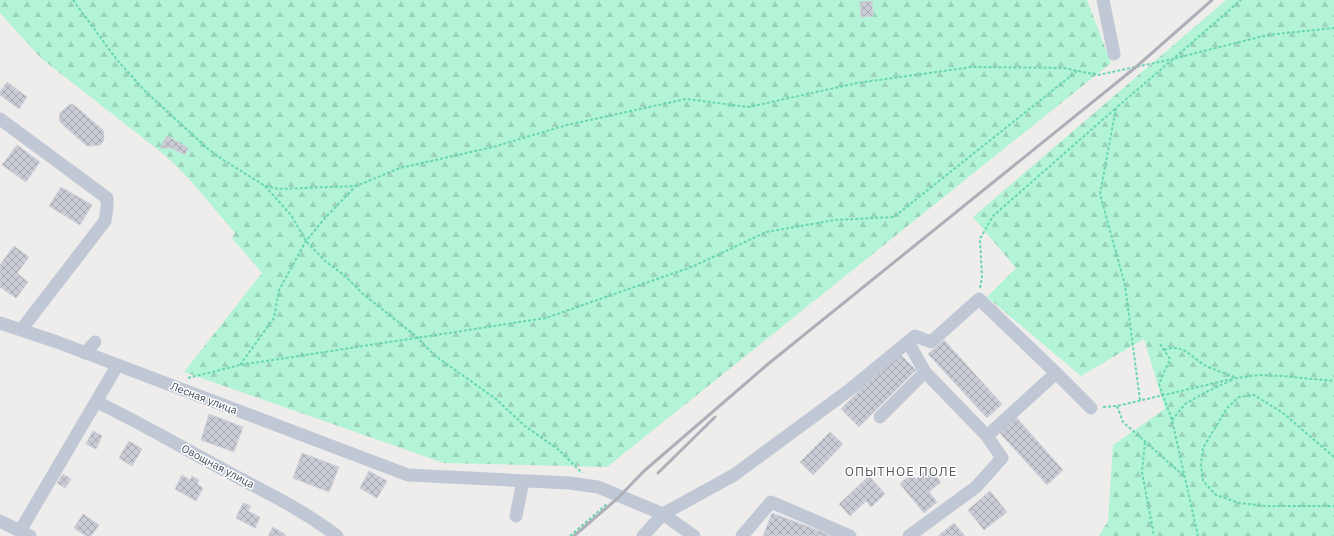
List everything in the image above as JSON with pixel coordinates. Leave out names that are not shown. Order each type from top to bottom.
[{"type":"street","points":[[1103,0],[1114,54]]},
{"type":"street","points":[[0,119],[107,198],[105,221],[21,330]]},
{"type":"street","points":[[643,536],[663,514],[734,475],[848,391],[915,336],[931,342],[979,299],[1091,408]]},
{"type":"street","name":"Лесная улица","points":[[0,323],[85,353],[408,475],[569,483],[598,487],[663,514]]},
{"type":"street","points":[[85,353],[94,342]]},
{"type":"street","points":[[908,342],[925,372],[986,436],[1002,458],[976,487],[908,536]]},
{"type":"street","points":[[0,521],[25,533],[118,366]]},
{"type":"street","points":[[880,417],[925,372]]},
{"type":"street","points":[[986,436],[1056,373]]},
{"type":"street","name":"Овощная улица","points":[[97,402],[138,422],[228,472],[285,501],[337,536]]},
{"type":"street","points":[[516,516],[523,481]]},
{"type":"street","points":[[742,536],[771,502],[850,536]]},
{"type":"street","points":[[663,514],[694,536]]},
{"type":"path","points":[[73,0],[117,60],[145,91],[208,149],[265,186],[291,215],[306,241],[325,261],[344,274],[363,294],[417,337],[434,355],[496,399],[525,426],[559,450],[598,487]]},
{"type":"path","points":[[979,299],[982,277],[980,240],[993,216],[1241,0]]},
{"type":"path","points":[[265,186],[279,189],[356,186],[400,168],[493,147],[567,125],[686,99],[749,107],[857,83],[972,67],[1064,68],[1098,75],[1173,59],[1267,35],[1334,28]]},
{"type":"path","points":[[191,382],[184,379],[240,365],[546,318],[694,266],[766,232],[835,220],[894,217],[1077,71]]},
{"type":"path","points":[[1116,108],[1100,194],[1125,285],[1140,400]]},
{"type":"path","points":[[240,365],[274,318],[279,290],[306,241],[325,218],[356,186]]},
{"type":"path","points":[[1160,344],[1170,359],[1159,384],[1172,420],[1198,536]]},
{"type":"path","points":[[1164,350],[1171,347],[1185,350],[1204,364],[1236,378]]},
{"type":"path","points":[[1091,408],[1118,406],[1162,394],[1236,378],[1282,376],[1334,381]]},
{"type":"path","points":[[1172,420],[1185,404],[1236,378]]},
{"type":"path","points":[[1334,457],[1283,413],[1254,395],[1240,397],[1227,408],[1203,448],[1201,464],[1203,481],[1216,495],[1239,503],[1266,506],[1334,506]]},
{"type":"path","points":[[1118,406],[1123,422],[1184,476]]},
{"type":"path","points":[[1145,442],[1142,472],[1154,536]]},
{"type":"path","points":[[570,536],[617,496]]},
{"type":"green space","points":[[0,0],[1087,0],[1111,63],[607,467],[444,463],[184,372],[262,273],[232,238],[235,233],[191,181],[166,156],[42,59],[0,13]]},
{"type":"green space","points":[[1226,0],[1334,0],[1334,536],[1099,536],[1108,521],[1113,445],[1165,409],[1144,339],[1081,376],[987,297],[1016,268],[973,217]]},
{"type":"building","points":[[872,1],[873,16],[861,17],[860,2]]},
{"type":"building","points":[[7,82],[27,97],[19,109],[0,95],[0,92]]},
{"type":"building","points":[[70,104],[74,105],[103,130],[103,142],[100,145],[87,146],[59,120],[60,113]]},
{"type":"building","points":[[167,136],[188,148],[185,155],[172,148],[160,148]]},
{"type":"building","points":[[17,145],[40,162],[26,182],[2,165]]},
{"type":"building","points":[[61,187],[92,205],[80,225],[49,206]]},
{"type":"building","points":[[14,246],[29,257],[17,273],[28,282],[16,298],[0,287],[0,265]]},
{"type":"building","points":[[944,340],[1002,404],[987,418],[928,354]]},
{"type":"building","points":[[898,352],[916,370],[859,427],[841,409]]},
{"type":"building","points":[[209,414],[243,427],[234,452],[201,440]]},
{"type":"building","points":[[1016,417],[1063,470],[1047,485],[999,432]]},
{"type":"building","points":[[93,431],[102,436],[96,449],[86,444]]},
{"type":"building","points":[[830,432],[843,444],[813,475],[800,462]]},
{"type":"building","points":[[129,441],[142,449],[132,466],[119,458]]},
{"type":"building","points":[[302,453],[339,467],[329,492],[293,478]]},
{"type":"building","points":[[929,468],[941,482],[929,492],[937,502],[924,513],[900,484],[911,474],[916,479]]},
{"type":"building","points":[[369,471],[387,481],[377,498],[360,488]]},
{"type":"building","points":[[63,474],[71,479],[65,488],[57,483]]},
{"type":"building","points":[[182,475],[190,480],[192,476],[199,480],[197,484],[203,488],[196,501],[175,489]]},
{"type":"building","points":[[869,476],[885,494],[871,507],[866,501],[850,516],[839,504]]},
{"type":"building","points":[[990,491],[1007,512],[984,530],[968,510]]},
{"type":"building","points":[[243,503],[251,506],[248,511],[260,517],[255,528],[236,518]]},
{"type":"building","points":[[772,513],[833,536],[763,536]]},
{"type":"building","points":[[83,514],[99,525],[91,536],[86,536],[74,528]]},
{"type":"building","points":[[954,523],[965,536],[938,536]]},
{"type":"building","points":[[273,527],[286,535],[268,536]]},
{"type":"railway","points":[[574,536],[619,497],[644,471],[768,364],[1136,67],[1212,0]]},
{"type":"railway","points":[[658,473],[715,417]]},
{"type":"district","name":"ОПЫТНОЕ ПОЛЕ","points":[[901,471]]}]
